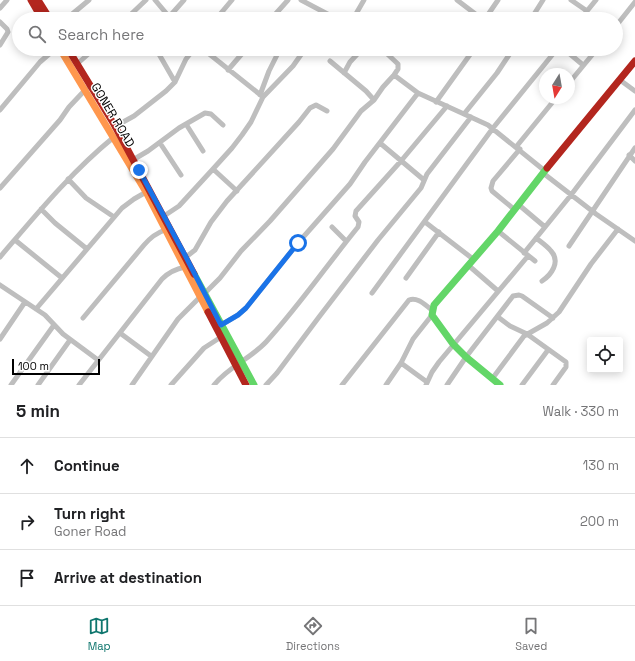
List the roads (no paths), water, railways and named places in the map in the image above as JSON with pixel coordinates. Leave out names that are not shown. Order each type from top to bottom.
[{"type":"street","points":[[0,8],[7,0]]},
{"type":"street","points":[[31,0],[38,12]]},
{"type":"street","points":[[38,0],[46,12]]},
{"type":"street","points":[[75,12],[89,0]]},
{"type":"street","points":[[134,12],[146,0]]},
{"type":"street","points":[[154,0],[165,12]]},
{"type":"street","points":[[175,12],[184,0]]},
{"type":"street","points":[[222,12],[232,0]]},
{"type":"street","points":[[277,12],[288,0]]},
{"type":"street","points":[[301,0],[320,12]]},
{"type":"street","points":[[357,12],[364,0]]},
{"type":"street","points":[[457,0],[473,12]]},
{"type":"street","points":[[489,12],[498,0]]},
{"type":"street","points":[[535,12],[543,0]]},
{"type":"street","points":[[571,0],[587,11],[596,0]]},
{"type":"street","points":[[623,17],[635,2]]},
{"type":"street","points":[[0,22],[5,25],[8,32],[0,45]]},
{"type":"street","points":[[0,110],[40,62],[47,56]]},
{"type":"street","name":"GONER ROAD","points":[[65,56],[88,88],[164,216],[186,257],[221,337],[254,385]]},
{"type":"street","name":"GONER ROAD","points":[[72,56],[88,88]]},
{"type":"street","points":[[77,64],[86,56]]},
{"type":"street","points":[[160,56],[175,82]]},
{"type":"street","points":[[112,128],[134,116],[166,91],[175,82],[188,56]]},
{"type":"street","points":[[211,56],[262,96]]},
{"type":"street","points":[[228,70],[240,56]]},
{"type":"street","points":[[164,216],[179,206],[242,135],[251,122],[262,96],[269,71],[276,56]]},
{"type":"street","points":[[262,96],[293,66],[300,56]]},
{"type":"street","points":[[344,73],[350,62],[356,56]]},
{"type":"street","points":[[132,385],[178,319],[220,278],[241,252],[292,196],[304,180],[333,149],[362,111],[374,100],[394,75],[398,69],[398,64],[389,56]]},
{"type":"street","points":[[436,102],[469,56]]},
{"type":"street","points":[[464,114],[508,56]]},
{"type":"street","points":[[372,293],[493,128],[551,56]]},
{"type":"street","points":[[572,56],[583,65]]},
{"type":"street","points":[[575,75],[591,56]]},
{"type":"street","points":[[330,61],[366,91],[374,100]]},
{"type":"street","points":[[386,385],[413,339],[432,312],[434,305],[473,258],[498,231],[544,172],[635,61]]},
{"type":"street","points":[[394,75],[418,93],[493,128],[571,195],[635,241]]},
{"type":"street","points":[[620,80],[635,91]]},
{"type":"street","points":[[0,188],[60,120],[69,107],[88,88]]},
{"type":"street","points":[[221,325],[238,315],[246,308],[298,243],[350,184],[418,93]]},
{"type":"street","points":[[545,227],[492,191],[491,188],[493,181],[551,104]]},
{"type":"street","points":[[186,257],[195,250],[211,222],[310,108],[316,105],[327,111]]},
{"type":"street","points":[[214,385],[219,379],[258,350],[266,342],[324,271],[359,225],[359,222],[355,216],[356,211],[402,161],[447,106]]},
{"type":"street","points":[[400,363],[426,383],[432,372],[498,291],[536,238],[571,195],[635,110]]},
{"type":"street","points":[[131,161],[205,113],[211,114],[223,125]]},
{"type":"street","points":[[266,385],[278,373],[378,240],[421,188],[424,180],[470,117]]},
{"type":"street","points":[[186,124],[203,151]]},
{"type":"street","name":"GONER ROAD","points":[[112,128],[114,137],[131,161]]},
{"type":"street","points":[[0,257],[68,179],[91,155],[114,137]]},
{"type":"street","points":[[160,143],[181,175]]},
{"type":"street","points":[[380,143],[424,180]]},
{"type":"street","points":[[568,246],[635,148]]},
{"type":"street","points":[[629,155],[635,161]]},
{"type":"street","points":[[213,168],[237,191]]},
{"type":"street","points":[[68,179],[86,198],[114,217]]},
{"type":"street","points":[[36,309],[114,217],[128,203],[148,191]]},
{"type":"street","name":"GONER ROAD","points":[[148,191],[185,267],[221,325],[239,364],[246,385]]},
{"type":"street","points":[[42,209],[55,223],[87,249]]},
{"type":"street","points":[[425,222],[473,258]]},
{"type":"street","points":[[332,227],[346,241]]},
{"type":"street","points":[[492,379],[520,339],[553,318],[559,312],[591,264],[618,229]]},
{"type":"street","points":[[84,318],[144,245],[158,232],[166,230]]},
{"type":"street","points":[[498,231],[535,261]]},
{"type":"street","points":[[406,278],[439,232]]},
{"type":"street","points":[[536,238],[551,251],[555,260],[554,268],[551,274],[542,281]]},
{"type":"street","points":[[15,240],[62,278]]},
{"type":"street","points":[[468,265],[498,291]]},
{"type":"street","points":[[79,385],[168,273],[176,268],[185,267]]},
{"type":"street","points":[[0,285],[45,315],[70,340],[98,360]]},
{"type":"street","points":[[447,385],[466,357],[513,296],[519,295],[553,318]]},
{"type":"street","points":[[342,385],[409,300],[413,298],[418,300],[432,312],[454,344],[466,357],[500,385]]},
{"type":"street","points":[[0,339],[24,302]]},
{"type":"street","points":[[498,317],[510,326],[528,334],[548,350],[564,360],[567,365],[566,368],[553,385]]},
{"type":"street","points":[[11,385],[54,325]]},
{"type":"street","points":[[120,333],[152,356]]},
{"type":"street","points":[[171,385],[204,348],[221,337]]},
{"type":"street","points":[[38,385],[70,340]]},
{"type":"street","points":[[522,385],[548,350]]}]
